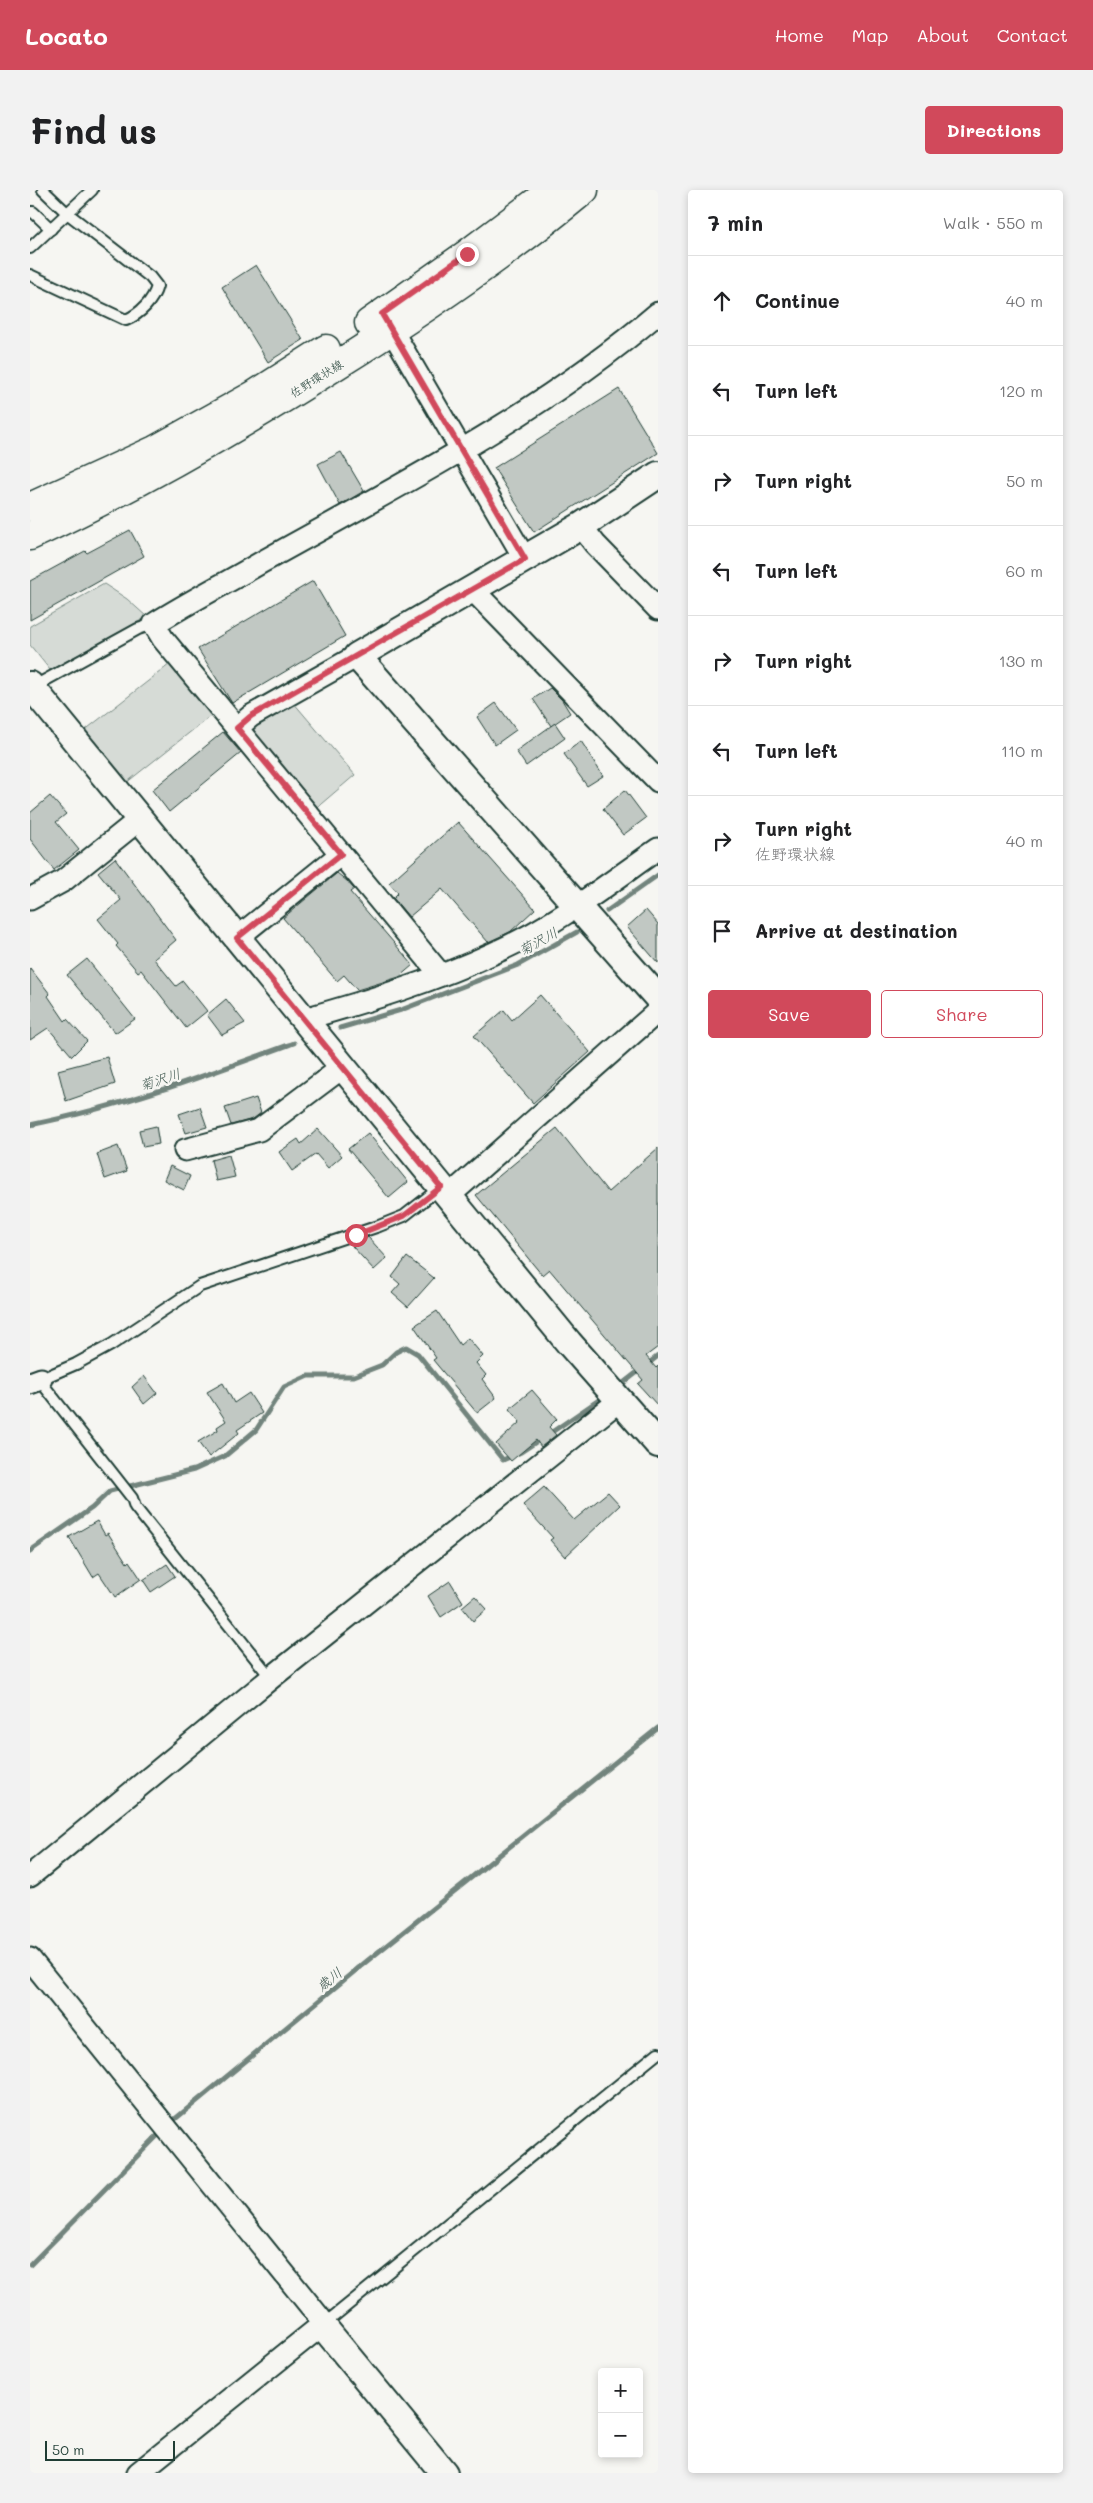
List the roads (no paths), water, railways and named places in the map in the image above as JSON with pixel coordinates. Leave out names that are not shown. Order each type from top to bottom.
[{"type":"main road","name":"佐野環状線","points":[[30,536],[103,501],[264,412],[387,322],[552,190]]},
{"type":"main road","name":"佐野環状線","points":[[30,507],[163,445],[480,271],[542,225],[584,190]]},
{"type":"street","points":[[441,975],[237,728],[154,624],[463,450],[560,389],[615,350],[658,313]]},
{"type":"street","points":[[387,322],[525,559]]},
{"type":"street","points":[[237,728],[251,716],[581,526],[658,475]]},
{"type":"street","points":[[581,526],[595,544],[658,609]]},
{"type":"street","points":[[471,588],[658,781]]},
{"type":"street","points":[[357,656],[658,998]]},
{"type":"street","points":[[31,686],[569,1343],[658,1444]]},
{"type":"street","points":[[30,899],[63,881],[140,819]]},
{"type":"street","points":[[304,1019],[441,975],[496,953],[577,906],[658,849]]},
{"type":"street","points":[[237,938],[341,854]]},
{"type":"street","points":[[445,1192],[658,1010]]},
{"type":"street","points":[[185,1150],[259,1130],[343,1067]]},
{"type":"street","points":[[30,1876],[271,1678],[620,1400]]},
{"type":"street","points":[[30,1959],[320,2318],[322,2325],[444,2473]]},
{"type":"street","points":[[138,2473],[322,2325]]},
{"type":"lane","points":[[30,275],[126,320],[136,316],[155,293],[157,286],[150,277],[67,213],[43,190]]},
{"type":"lane","points":[[30,248],[92,190]]},
{"type":"lane","points":[[30,212],[33,212],[51,229]]},
{"type":"lane","points":[[31,686],[138,628],[154,624]]},
{"type":"lane","points":[[35,1381],[76,1364],[111,1345],[200,1286],[379,1226],[404,1216],[445,1192]]},
{"type":"lane","points":[[35,1381],[45,1387],[132,1498],[135,1507],[271,1678]]},
{"type":"lane","points":[[322,2325],[658,2052]]},
{"type":"waterway","name":"菊沢川","points":[[607,911],[658,875]]},
{"type":"waterway","name":"菊沢川","points":[[340,1028],[401,1010],[518,965],[577,932]]},
{"type":"waterway","name":"菊沢川","points":[[30,1125],[131,1100],[294,1043]]},
{"type":"waterway","points":[[30,1551],[92,1508],[110,1491],[194,1470],[225,1456],[256,1430],[284,1387],[308,1376],[354,1376],[382,1365],[396,1352],[406,1347],[418,1354],[503,1460],[521,1452],[542,1438]]},
{"type":"waterway","points":[[617,1388],[658,1356]]},
{"type":"waterway","points":[[549,1434],[606,1395]]},
{"type":"waterway","name":"歳川","points":[[169,2124],[367,1961],[658,1728]]},
{"type":"waterway","name":"歳川","points":[[30,2265],[163,2130]]}]
